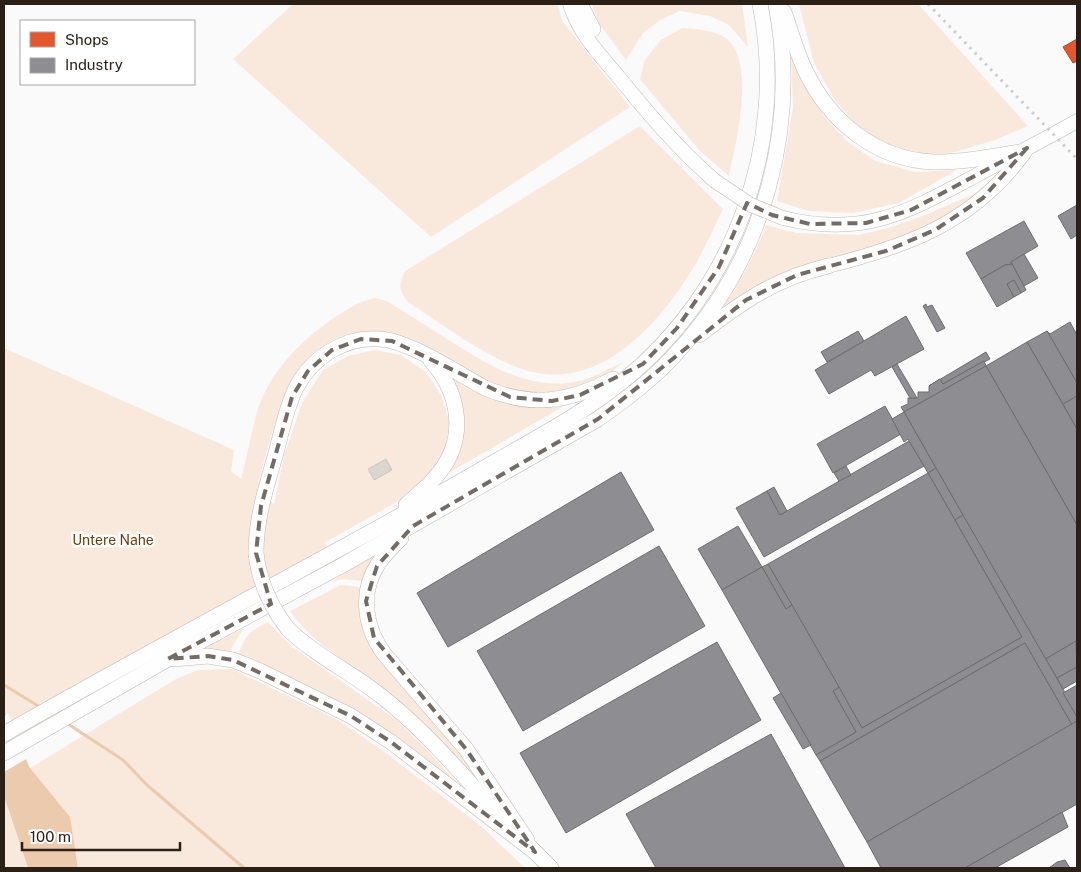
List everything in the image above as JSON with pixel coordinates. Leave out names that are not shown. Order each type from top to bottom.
[{"type":"highway","points":[[580,4],[593,30]]},
{"type":"highway","points":[[4,734],[120,668],[386,524],[587,408],[643,364],[677,328],[706,288],[730,245],[748,199],[760,151],[766,105],[767,59],[760,4]]},
{"type":"highway","points":[[680,350],[709,314],[733,275],[753,233],[768,190],[778,143],[783,96],[782,48],[776,4]]},
{"type":"highway","points":[[781,4],[804,68],[820,97],[830,110],[850,129],[873,145],[901,157],[935,162],[960,161],[1024,150]]},
{"type":"highway","points":[[4,753],[168,659],[413,526],[598,419],[625,400],[680,350],[766,288],[797,275],[828,266]]},
{"type":"highway","points":[[551,868],[401,713],[361,681],[311,648],[288,630],[275,612],[265,592],[256,552],[258,520],[289,406],[296,388],[308,371],[332,350],[351,341],[382,339],[402,344],[498,394],[524,400],[552,401],[580,395],[594,390],[643,364]]},
{"type":"highway","points":[[386,524],[440,473],[450,455],[456,435],[457,413],[451,390],[431,361],[411,348]]},
{"type":"highway","points":[[413,526],[382,558],[372,574],[366,601],[370,629],[385,655],[466,750],[535,852]]},
{"type":"highway","points":[[168,659],[208,656],[232,660],[258,670],[351,716],[391,742],[535,852]]},
{"type":"main road","points":[[570,4],[580,26],[598,53],[646,111],[692,159],[726,190],[750,205],[783,218],[810,224],[838,226],[882,220],[925,203],[1072,124]]},
{"type":"main road","points":[[593,30],[692,159]]},
{"type":"main road","points":[[828,266],[870,256],[902,245],[952,220],[983,198],[1003,180],[1024,150]]},
{"type":"highlighted area","points":[[1027,148],[983,198],[935,230],[886,251],[797,275],[746,300],[598,419],[413,526],[377,566],[366,601],[374,638],[466,749],[535,852],[391,742],[351,716],[233,660],[208,656],[168,659],[271,604],[256,553],[261,506],[292,397],[308,371],[332,350],[361,339],[392,341],[510,397],[552,401],[580,395],[643,364],[677,328],[719,267],[747,203],[772,215],[810,224],[866,223],[911,210]]},
{"type":"green space","points":[[293,4],[557,4],[563,22],[630,107],[431,237],[233,59]]},
{"type":"green space","points":[[592,4],[742,4],[748,47],[729,25],[710,16],[680,11],[660,20],[643,33],[626,60],[598,22]]},
{"type":"green space","points":[[799,4],[918,4],[1028,126],[995,140],[955,152],[927,156],[885,145],[858,126],[836,102],[814,63]]},
{"type":"green space","points":[[682,28],[719,34],[729,41],[737,53],[741,68],[741,106],[736,145],[729,176],[700,151],[640,79],[645,60],[661,40]]},
{"type":"green space","points":[[791,51],[804,84],[823,115],[847,141],[875,161],[915,172],[957,170],[899,203],[853,213],[809,211],[777,201],[793,108]]},
{"type":"green space","points":[[640,126],[723,209],[701,255],[678,291],[643,333],[622,350],[600,364],[575,372],[549,375],[522,369],[478,348],[408,302],[402,294],[400,287],[405,271]]},
{"type":"green space","points":[[981,191],[947,215],[905,238],[720,312],[746,270],[766,225],[796,233],[859,235],[892,227]]},
{"type":"green space","name":"Untere Nahe","points":[[375,298],[387,301],[481,360],[512,375],[528,380],[544,383],[579,381],[597,375],[625,361],[594,383],[573,391],[550,395],[528,395],[501,389],[484,382],[433,350],[413,340],[396,335],[379,332],[361,332],[329,343],[314,353],[301,367],[292,383],[280,409],[271,436],[257,491],[274,504],[284,456],[302,403],[323,370],[348,356],[375,350],[401,355],[427,373],[442,397],[449,421],[446,448],[434,472],[404,498],[324,543],[329,547],[4,728],[4,348],[234,450],[231,471],[241,479],[257,412],[269,384],[277,372],[297,348],[319,329],[352,307],[363,301]]},
{"type":"green space","points":[[446,371],[490,396],[512,404],[535,407],[566,405],[445,475],[455,459]]},
{"type":"green space","points":[[383,550],[363,581],[342,579],[331,582]]},
{"type":"green space","points":[[341,585],[362,587],[362,617],[463,754],[493,800],[417,718],[376,683],[323,646],[300,624],[290,611]]},
{"type":"green space","points":[[268,622],[291,646],[395,719],[472,799],[238,655],[243,642],[249,634]]},
{"type":"green space","points":[[244,628],[232,647],[231,654],[193,654]]},
{"type":"green space","points":[[232,669],[338,720],[386,753],[482,827],[525,868],[78,868],[69,817],[30,768],[176,679],[198,670]]},
{"type":"green space","points":[[4,796],[28,868],[4,868]]},
{"type":"shaded area","points":[[4,710],[30,768],[70,817],[78,868],[28,868],[4,796]]},
{"type":"pier","points":[[8,713],[28,758],[4,772],[4,716]]},
{"type":"building: Shops","points":[[1077,39],[1077,61],[1073,63],[1063,47]]},
{"type":"building: Industry","points":[[1077,205],[1077,235],[1071,239],[1058,216]]},
{"type":"building: Industry","points":[[1024,221],[1038,246],[1011,262],[1012,264],[1005,265],[981,279],[966,253]]},
{"type":"building: Industry","points":[[1024,254],[1038,278],[1024,286],[1011,262]]},
{"type":"building: Industry","points":[[1012,264],[1026,290],[1021,293],[1014,280],[1007,284],[1014,297],[997,307],[981,279],[1005,265]]},
{"type":"building: Industry","points":[[1014,280],[1021,293],[1014,297],[1007,284]]},
{"type":"building: Industry","points":[[926,304],[927,307],[932,305],[945,328],[937,332],[923,306]]},
{"type":"building: Industry","points":[[906,316],[924,349],[875,376],[871,370],[829,394],[815,370]]},
{"type":"building: Industry","points":[[1070,322],[1077,335],[1077,383],[1047,331],[1050,334]]},
{"type":"building: Industry","points":[[858,331],[864,341],[827,362],[821,352]]},
{"type":"building: Industry","points":[[1047,331],[1077,383],[1077,396],[1063,404],[1027,342]]},
{"type":"building: Industry","points":[[1027,342],[1077,429],[1077,525],[986,366]]},
{"type":"building: Industry","points":[[986,352],[990,359],[943,384],[940,379]]},
{"type":"building: Industry","points":[[984,361],[986,366],[904,412],[901,407],[908,404],[908,398],[918,398],[918,392],[929,392],[929,386],[940,379],[943,384]]},
{"type":"building: Industry","points":[[897,364],[917,398],[910,398],[892,367]]},
{"type":"building: Industry","points":[[986,366],[1077,525],[1077,641],[1045,659],[904,412]]},
{"type":"building: Industry","points":[[1077,396],[1077,429],[1063,404]]},
{"type":"building: Industry","points":[[885,406],[901,434],[833,473],[817,444]]},
{"type":"building: Industry","points":[[904,412],[936,468],[928,473],[908,439],[904,442],[892,419]]},
{"type":"building: Industry","points":[[909,441],[924,466],[764,557],[736,508],[767,491],[780,515]]},
{"type":"building: Industry","points":[[846,466],[851,475],[839,481],[834,473]]},
{"type":"building: Industry","points":[[936,468],[963,515],[955,520],[928,473]]},
{"type":"building: Industry","points":[[621,472],[654,530],[448,647],[417,593]]},
{"type":"building: Industry","points":[[928,473],[1022,637],[862,728],[768,564]]},
{"type":"building: Industry","points":[[774,487],[787,511],[780,515],[767,491]]},
{"type":"building: Industry","points":[[963,515],[1063,689],[1077,717],[1077,721],[1072,725],[1025,643],[820,761],[816,755],[856,732],[833,691],[839,687],[862,728],[1022,637],[955,520]]},
{"type":"building: Industry","points":[[738,526],[762,567],[722,590],[698,549]]},
{"type":"building: Industry","points":[[659,546],[705,626],[523,731],[477,651]]},
{"type":"building: Industry","points":[[768,564],[792,605],[786,609],[762,567]]},
{"type":"building: Industry","points":[[762,567],[786,609],[792,605],[839,687],[833,691],[856,732],[816,755],[722,590]]},
{"type":"building: Industry","points":[[1076,641],[1077,667],[1057,678],[1046,659]]},
{"type":"building: Industry","points":[[717,642],[761,720],[566,833],[520,753]]},
{"type":"building: Industry","points":[[1025,643],[1072,725],[867,842],[820,761]]},
{"type":"building: Industry","points":[[1077,667],[1077,681],[1063,689],[1057,678]]},
{"type":"building: Industry","points":[[1077,685],[1077,717],[1063,693]]},
{"type":"building: Industry","points":[[781,693],[811,745],[803,749],[773,698]]},
{"type":"building: Industry","points":[[1077,721],[1077,804],[965,868],[881,868],[867,842]]},
{"type":"building: Industry","points":[[771,734],[845,868],[656,868],[626,814]]},
{"type":"building: Industry","points":[[1062,812],[1068,827],[995,868],[965,868]]},
{"type":"building: Industry","points":[[1065,860],[1070,868],[1049,868],[1057,862]]},
{"type":"building: Other","points":[[386,459],[392,470],[374,480],[368,469]]},
{"type":"waterway","points":[[4,685],[40,707]]},
{"type":"waterway","points":[[65,722],[123,760],[147,785],[244,868]]},
{"type":"railway","points":[[928,4],[1077,159]]}]
